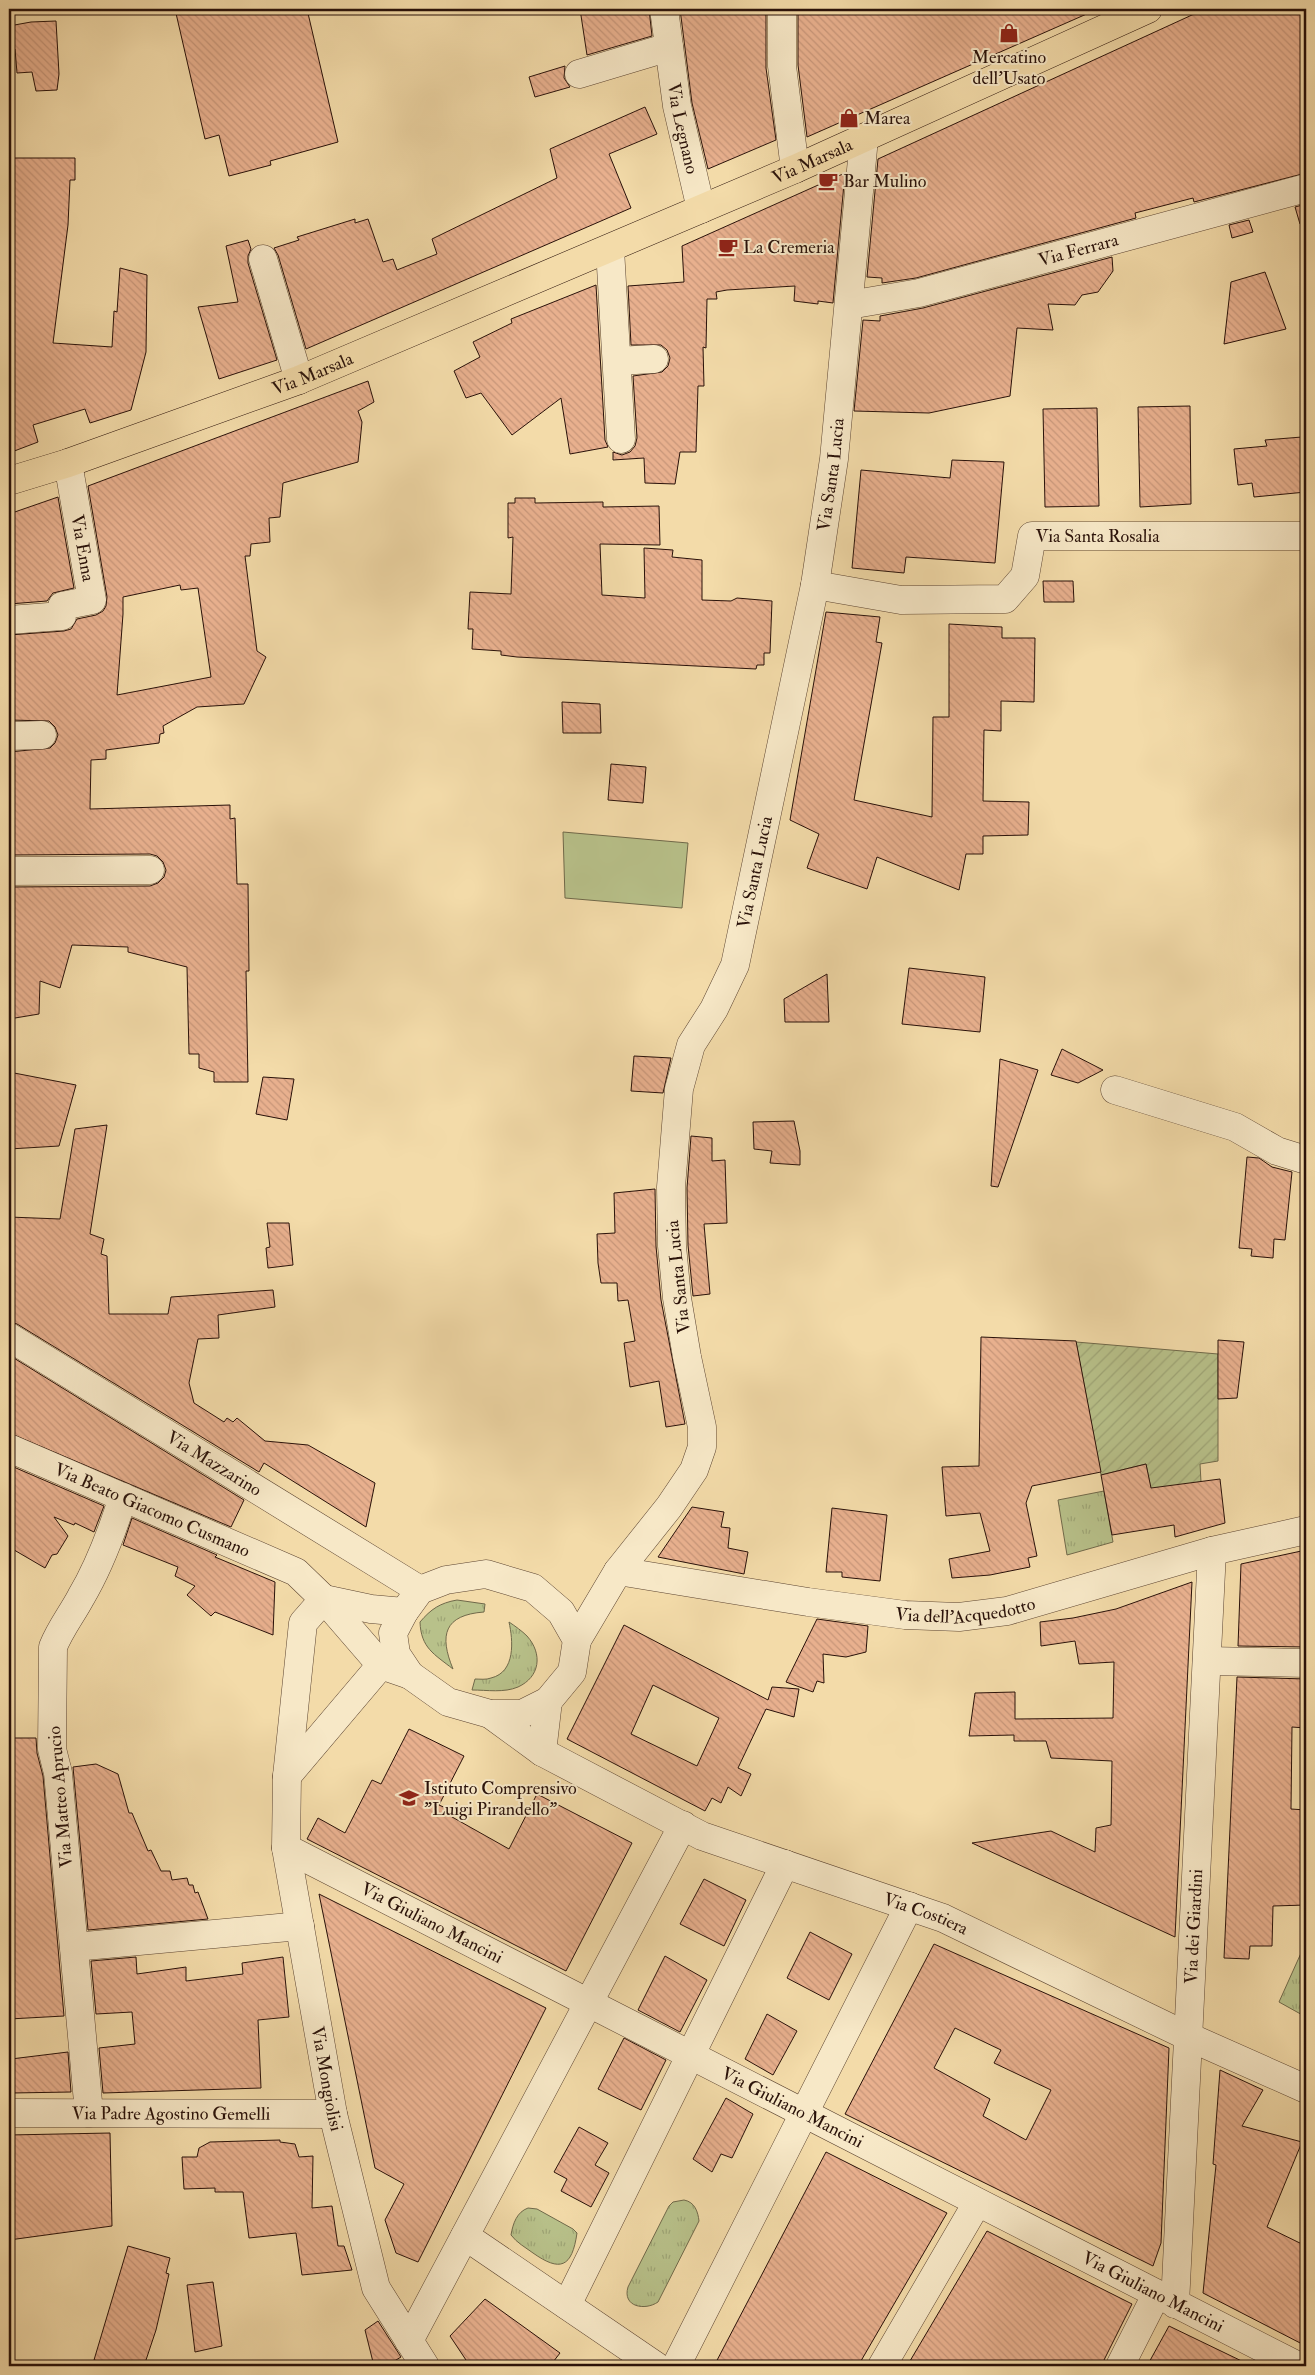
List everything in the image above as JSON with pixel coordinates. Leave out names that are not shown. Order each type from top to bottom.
[{"type":"main road","name":"Via Marsala","points":[[9,481],[68,463],[299,380],[795,169],[1148,9]]},
{"type":"street","name":"Via Legnano","points":[[664,9],[677,106],[701,209]]},
{"type":"street","points":[[782,9],[782,66],[795,169]]},
{"type":"street","points":[[579,74],[669,48]]},
{"type":"street","name":"Via Santa Lucia","points":[[576,1640],[618,1571],[669,1507],[694,1470],[702,1447],[702,1427],[680,1317],[672,1246],[671,1187],[679,1089],[691,1045],[714,1009],[735,965],[815,585],[834,459],[864,138]]},
{"type":"street","name":"Via Ferrara","points":[[849,305],[919,293],[1306,188]]},
{"type":"street","points":[[610,249],[621,439]]},
{"type":"street","points":[[263,259],[299,380]]},
{"type":"street","points":[[617,361],[654,359]]},
{"type":"street","name":"Via Enna","points":[[9,620],[62,616],[62,606],[92,600],[68,463]]},
{"type":"street","name":"Via Santa Rosalia","points":[[815,585],[901,600],[1005,599],[1025,576],[1032,536],[1306,536]]},
{"type":"street","points":[[9,736],[42,735]]},
{"type":"street","points":[[9,871],[150,870]]},
{"type":"street","points":[[1115,1090],[1236,1127],[1277,1151],[1306,1160]]},
{"type":"street","name":"Via Mazzarino","points":[[9,1337],[420,1590]]},
{"type":"street","name":"Via Beato Giacomo Cusmano","points":[[9,1448],[296,1572],[324,1599]]},
{"type":"street","name":"Via Matteo Aprucio","points":[[88,2113],[58,1773],[52,1749],[53,1647],[108,1546],[123,1497]]},
{"type":"street","name":"Via dell'Acquedotto","points":[[618,1571],[866,1610],[905,1615],[959,1617],[1007,1611],[1212,1551],[1306,1530]]},
{"type":"street","name":"Via dei Giardini","points":[[1166,2299],[1189,2037],[1212,1551]]},
{"type":"street","points":[[324,1599],[380,1665],[410,1676],[448,1702],[490,1714],[522,1714],[548,1701],[572,1672],[576,1640],[561,1612],[533,1588],[486,1574],[446,1580],[420,1590],[404,1612],[394,1633],[396,1654],[410,1676]]},
{"type":"street","points":[[324,1599],[371,1609],[404,1612]]},
{"type":"street","name":"Via Mongiolisi","points":[[324,1599],[303,1623],[288,1776],[286,1848],[334,2114],[376,2288],[425,2366]]},
{"type":"street","points":[[1207,1661],[1306,1663]]},
{"type":"street","points":[[288,1776],[380,1665]]},
{"type":"street","points":[[542,1752],[548,1701]]},
{"type":"street","name":"Via Costiera","points":[[490,1714],[542,1752],[702,1836],[943,1918],[1189,2037],[1306,2089]]},
{"type":"street","points":[[409,2341],[682,1825]]},
{"type":"street","name":"Via Giuliano Mancini","points":[[286,1848],[1298,2366]]},
{"type":"street","points":[[566,2305],[785,1864]]},
{"type":"street","points":[[676,2366],[909,1906]]},
{"type":"street","points":[[74,1947],[300,1926]]},
{"type":"street","name":"Via Padre Agostino Gemelli","points":[[9,2113],[334,2114]]},
{"type":"street","points":[[882,2366],[977,2203]]},
{"type":"street","points":[[465,2236],[656,2366]]},
{"type":"street","points":[[1120,2366],[1166,2299]]},
{"type":"green space","points":[[563,832],[688,843],[682,908],[565,898]]},
{"type":"green space","points":[[1076,1342],[1218,1354],[1218,1461],[1200,1464],[1201,1482],[1151,1489],[1146,1464],[1101,1475]]},
{"type":"green space","points":[[1104,1491],[1113,1542],[1067,1555],[1058,1500]]},
{"type":"green space","points":[[457,1600],[485,1604],[484,1612],[460,1617],[448,1629],[446,1646],[453,1669],[430,1650],[423,1638],[420,1622],[436,1607]]},
{"type":"green space","points":[[509,1622],[525,1634],[532,1643],[537,1657],[535,1671],[525,1683],[513,1689],[501,1691],[472,1690],[475,1679],[487,1679],[499,1675],[509,1662],[512,1646]]},
{"type":"green space","points":[[1306,1942],[1306,2017],[1279,2002]]},
{"type":"green space","points":[[684,2200],[693,2205],[697,2211],[699,2221],[658,2302],[647,2306],[631,2303],[627,2294],[628,2287],[669,2206],[673,2202]]},
{"type":"green space","points":[[528,2208],[537,2209],[577,2233],[572,2254],[568,2260],[563,2263],[551,2263],[521,2245],[511,2235],[516,2218]]},
{"type":"building","points":[[175,9],[307,9],[338,142],[270,161],[271,165],[229,176],[219,135],[205,139]]},
{"type":"building","points":[[580,9],[649,9],[652,36],[587,55]]},
{"type":"building","points":[[680,9],[766,9],[766,68],[776,140],[708,169],[692,103]]},
{"type":"building","points":[[798,9],[1098,9],[807,137],[798,65]]},
{"type":"building","points":[[1205,9],[1306,9],[1306,173],[1194,202],[1193,198],[1135,213],[1136,218],[916,278],[882,283],[882,278],[867,277],[878,159]]},
{"type":"building","points":[[56,21],[59,74],[57,90],[36,91],[32,72],[17,73],[15,49],[9,49],[9,26],[31,22]]},
{"type":"building","points":[[565,66],[564,78],[570,87],[535,97],[529,77]]},
{"type":"building","points":[[645,107],[657,134],[609,154],[631,208],[306,349],[278,255],[274,248],[299,240],[297,237],[355,219],[355,223],[368,219],[383,262],[393,259],[397,270],[437,254],[432,239],[557,178],[550,149]]},
{"type":"building","points":[[9,158],[75,158],[75,180],[70,180],[68,225],[53,343],[112,347],[114,311],[117,312],[120,268],[147,275],[146,352],[131,410],[90,423],[85,409],[33,425],[38,442],[9,453]]},
{"type":"building","points":[[845,173],[833,303],[818,301],[818,304],[794,301],[795,286],[716,292],[717,299],[707,299],[706,348],[703,347],[704,386],[698,386],[696,452],[680,452],[675,484],[645,483],[644,458],[613,460],[613,452],[622,455],[630,452],[635,446],[637,438],[633,376],[662,372],[668,366],[670,358],[667,350],[661,345],[631,345],[628,286],[684,282],[682,246]]},
{"type":"building","points":[[1306,204],[1306,223],[1300,224],[1295,207]]},
{"type":"building","points":[[1249,220],[1253,232],[1232,238],[1229,225]]},
{"type":"building","points":[[248,240],[251,249],[248,263],[277,360],[219,379],[198,307],[238,302],[226,246]]},
{"type":"building","points":[[1112,257],[1113,271],[1098,292],[1082,295],[1075,305],[1048,304],[1053,330],[1017,328],[1010,396],[929,413],[854,411],[863,320],[880,321],[880,316],[923,308]]},
{"type":"building","points":[[1265,272],[1286,329],[1224,344],[1231,282]]},
{"type":"building","points":[[596,285],[605,440],[608,447],[570,454],[561,398],[512,435],[481,393],[466,398],[454,371],[480,357],[473,342],[512,323],[511,319]]},
{"type":"building","points":[[368,381],[374,402],[358,411],[362,422],[358,462],[283,483],[280,517],[269,518],[270,542],[251,544],[250,556],[245,556],[257,651],[266,657],[244,704],[197,707],[163,726],[164,733],[160,734],[159,743],[106,750],[106,759],[91,760],[90,809],[230,805],[230,819],[235,818],[237,884],[248,884],[249,971],[246,971],[248,1082],[214,1082],[214,1072],[199,1068],[199,1054],[189,1054],[187,967],[128,952],[128,947],[72,945],[60,988],[40,981],[39,1014],[9,1019],[9,887],[150,886],[158,883],[164,877],[166,870],[163,862],[157,856],[150,854],[9,855],[9,752],[50,748],[55,743],[58,735],[55,727],[49,721],[9,720],[9,635],[71,629],[77,619],[96,615],[103,611],[106,606],[107,597],[88,486]],"holes":[[[180,585],[181,590],[198,588],[211,677],[117,695],[123,597]]]},
{"type":"building","points":[[1190,406],[1191,504],[1140,507],[1138,407]]},
{"type":"building","points":[[1097,408],[1099,506],[1045,507],[1043,409]]},
{"type":"building","points":[[1302,437],[1302,441],[1306,441],[1306,492],[1254,497],[1252,483],[1238,485],[1234,449],[1267,446],[1265,440]]},
{"type":"building","points":[[952,460],[1004,462],[995,563],[906,557],[904,573],[852,568],[861,470],[950,478]]},
{"type":"building","points":[[58,497],[74,588],[53,593],[47,601],[9,604],[9,514]]},
{"type":"building","points":[[515,498],[535,498],[535,503],[603,502],[603,507],[659,506],[660,545],[600,544],[602,595],[645,598],[644,548],[673,550],[672,557],[702,560],[702,600],[731,601],[737,598],[772,601],[770,653],[764,653],[764,665],[757,665],[756,669],[517,657],[501,655],[501,651],[472,649],[473,629],[468,629],[470,592],[511,594],[513,537],[508,538],[508,503],[515,503]]},
{"type":"building","points":[[1043,581],[1073,581],[1074,602],[1044,602]]},
{"type":"building","points":[[826,612],[880,617],[876,642],[882,643],[854,800],[932,817],[933,717],[949,717],[949,624],[1002,627],[1002,638],[1035,638],[1034,702],[1001,701],[1001,731],[984,730],[983,801],[1029,802],[1028,835],[983,836],[983,854],[966,854],[959,890],[877,857],[867,889],[807,868],[819,834],[790,820]]},
{"type":"building","points":[[562,702],[600,704],[601,733],[563,733]]},
{"type":"building","points":[[611,764],[646,767],[643,803],[608,800]]},
{"type":"building","points":[[909,968],[985,977],[980,1032],[902,1024]]},
{"type":"building","points":[[827,974],[829,1022],[785,1022],[784,999]]},
{"type":"building","points":[[1062,1049],[1103,1070],[1078,1083],[1051,1075]]},
{"type":"building","points":[[634,1056],[671,1058],[663,1093],[631,1091]]},
{"type":"building","points":[[1000,1059],[1038,1070],[998,1187],[991,1186]]},
{"type":"building","points":[[9,1072],[76,1085],[59,1146],[9,1149]]},
{"type":"building","points":[[263,1077],[294,1079],[287,1120],[256,1114]]},
{"type":"building","points":[[794,1121],[800,1151],[800,1165],[770,1163],[772,1151],[754,1149],[753,1122]]},
{"type":"building","points":[[107,1125],[90,1234],[104,1239],[101,1254],[107,1256],[109,1314],[168,1314],[171,1297],[273,1290],[275,1307],[218,1315],[219,1338],[198,1339],[189,1383],[194,1403],[224,1422],[227,1418],[233,1422],[237,1418],[265,1441],[308,1445],[375,1483],[366,1527],[264,1463],[259,1472],[17,1324],[9,1321],[9,1217],[60,1219],[75,1129]]},
{"type":"building","points":[[691,1136],[712,1138],[712,1161],[725,1160],[727,1223],[704,1224],[710,1294],[693,1296],[688,1245],[687,1188]]},
{"type":"building","points":[[1247,1157],[1259,1158],[1272,1167],[1292,1172],[1285,1240],[1274,1239],[1273,1258],[1251,1256],[1252,1249],[1239,1248]]},
{"type":"building","points":[[655,1189],[656,1246],[661,1300],[685,1424],[666,1427],[659,1381],[630,1387],[624,1343],[635,1341],[628,1300],[618,1301],[617,1283],[601,1283],[598,1263],[597,1234],[615,1233],[614,1193]]},
{"type":"building","points":[[267,1223],[289,1223],[293,1265],[268,1268],[266,1248],[270,1247]]},
{"type":"building","points":[[981,1337],[1076,1341],[1101,1472],[1032,1486],[1026,1503],[1037,1556],[1028,1558],[1030,1567],[990,1575],[952,1578],[949,1559],[990,1551],[980,1513],[946,1516],[942,1467],[979,1466]]},
{"type":"building","points":[[1218,1340],[1244,1342],[1237,1398],[1218,1399]]},
{"type":"building","points":[[9,1355],[244,1500],[231,1527],[9,1433]]},
{"type":"building","points":[[1146,1464],[1151,1488],[1220,1479],[1225,1523],[1175,1537],[1174,1525],[1112,1535],[1101,1475]]},
{"type":"building","points":[[9,1465],[104,1506],[94,1532],[75,1523],[74,1525],[54,1517],[68,1536],[57,1554],[52,1555],[45,1568],[9,1547]]},
{"type":"building","points":[[692,1507],[724,1512],[721,1527],[730,1528],[728,1548],[748,1552],[744,1574],[658,1557]]},
{"type":"building","points":[[832,1508],[887,1515],[880,1581],[842,1577],[842,1572],[826,1572]]},
{"type":"building","points":[[132,1518],[217,1555],[215,1557],[275,1582],[273,1635],[215,1612],[211,1616],[187,1595],[195,1586],[175,1576],[178,1567],[123,1545]]},
{"type":"building","points":[[1306,1550],[1306,1647],[1238,1646],[1241,1564]]},
{"type":"building","points":[[1192,1582],[1175,1937],[972,1843],[1051,1831],[1095,1852],[1096,1828],[1111,1825],[1112,1761],[1051,1758],[1046,1741],[1014,1741],[1014,1735],[969,1736],[975,1693],[1015,1692],[1015,1719],[1113,1718],[1114,1662],[1079,1664],[1075,1641],[1041,1646],[1040,1622],[1073,1618],[1116,1609]]},
{"type":"building","points":[[817,1619],[868,1626],[866,1652],[846,1657],[823,1654],[824,1683],[817,1681],[813,1692],[786,1682]]},
{"type":"building","name":"Istituto Comprensivo \"Luigi Pirandello\"","points":[[624,1625],[768,1700],[772,1687],[799,1689],[794,1717],[766,1709],[738,1768],[751,1774],[741,1796],[728,1787],[721,1803],[712,1798],[705,1811],[567,1739]],"holes":[[[653,1685],[719,1718],[697,1766],[631,1734]]]},
{"type":"building","points":[[1237,1677],[1306,1679],[1306,1728],[1292,1727],[1291,1809],[1306,1810],[1306,1905],[1273,1906],[1272,1946],[1250,1946],[1249,1959],[1224,1958]]},
{"type":"building","points":[[409,1729],[464,1756],[439,1805],[448,1809],[445,1813],[509,1849],[537,1794],[632,1843],[566,1971],[307,1839],[318,1818],[345,1833],[372,1780],[381,1784]]},
{"type":"building","points":[[9,1738],[36,1738],[37,1753],[43,1776],[64,2016],[9,2019]]},
{"type":"building","points":[[96,1764],[118,1774],[129,1813],[132,1813],[148,1851],[151,1850],[161,1871],[170,1871],[172,1880],[187,1878],[189,1885],[193,1885],[195,1893],[198,1892],[208,1919],[88,1930],[73,1767]]},
{"type":"building","points":[[704,1879],[746,1900],[724,1946],[680,1924]]},
{"type":"building","points":[[319,1894],[546,2008],[418,2262],[396,2253],[385,2220],[404,2184],[375,2168]]},
{"type":"building","points":[[810,1932],[852,1954],[829,2000],[787,1978]]},
{"type":"building","points":[[934,1944],[1169,2048],[1161,2243],[1153,2266],[845,2114]],"holes":[[[955,2028],[1001,2050],[994,2063],[1051,2090],[1026,2140],[983,2116],[990,2099],[934,2068]]]},
{"type":"building","points":[[665,1956],[707,1980],[680,2032],[638,2010]]},
{"type":"building","points":[[136,1957],[137,1974],[186,1967],[186,1981],[243,1974],[242,1963],[283,1957],[289,2017],[258,2020],[261,2088],[103,2093],[99,2048],[135,2044],[132,2012],[96,2014],[91,1961]]},
{"type":"building","points":[[767,2014],[797,2031],[773,2075],[745,2059]]},
{"type":"building","points":[[624,2038],[666,2060],[641,2110],[598,2089]]},
{"type":"building","points":[[68,2052],[71,2092],[12,2093],[11,2059]]},
{"type":"building","points":[[1220,2070],[1263,2090],[1242,2126],[1302,2142],[1267,2227],[1306,2246],[1306,2346],[1203,2293],[1216,2165],[1213,2164]]},
{"type":"building","points":[[726,2098],[753,2114],[732,2158],[721,2154],[712,2172],[693,2159]]},
{"type":"building","points":[[579,2127],[608,2143],[595,2165],[609,2173],[591,2207],[561,2191],[567,2179],[554,2172]]},
{"type":"building","points":[[110,2133],[112,2226],[9,2240],[9,2135]]},
{"type":"building","points":[[280,2140],[280,2142],[295,2144],[299,2157],[313,2156],[312,2208],[332,2206],[338,2246],[344,2246],[352,2270],[302,2275],[296,2233],[249,2238],[243,2192],[215,2192],[215,2188],[184,2189],[182,2157],[197,2157],[199,2148],[210,2142]]},
{"type":"building","points":[[826,2152],[947,2213],[858,2366],[714,2366]]},
{"type":"building","points":[[987,2231],[1132,2304],[1101,2366],[907,2366]]},
{"type":"building","points":[[128,2246],[170,2258],[166,2273],[169,2274],[156,2330],[144,2366],[102,2366],[103,2362],[94,2360]]},
{"type":"building","points":[[213,2282],[222,2346],[195,2352],[187,2285]]},
{"type":"building","points":[[485,2299],[560,2353],[550,2366],[470,2366],[450,2336]]},
{"type":"building","points":[[378,2321],[401,2357],[386,2366],[374,2366],[365,2330]]},
{"type":"building","points":[[1169,2326],[1252,2366],[1147,2366]]},
{"type":"place","name":"Mercatino dell'Usato","points":[[1009,33]]},
{"type":"place","name":"Marea","points":[[849,118]]},
{"type":"place","name":"Bar Mulino","points":[[828,181]]},
{"type":"place","name":"La Cremeria","points":[[728,247]]},
{"type":"place","name":"Istituto Comprensivo \"Luigi Pirandello\"","points":[[409,1798]]}]
